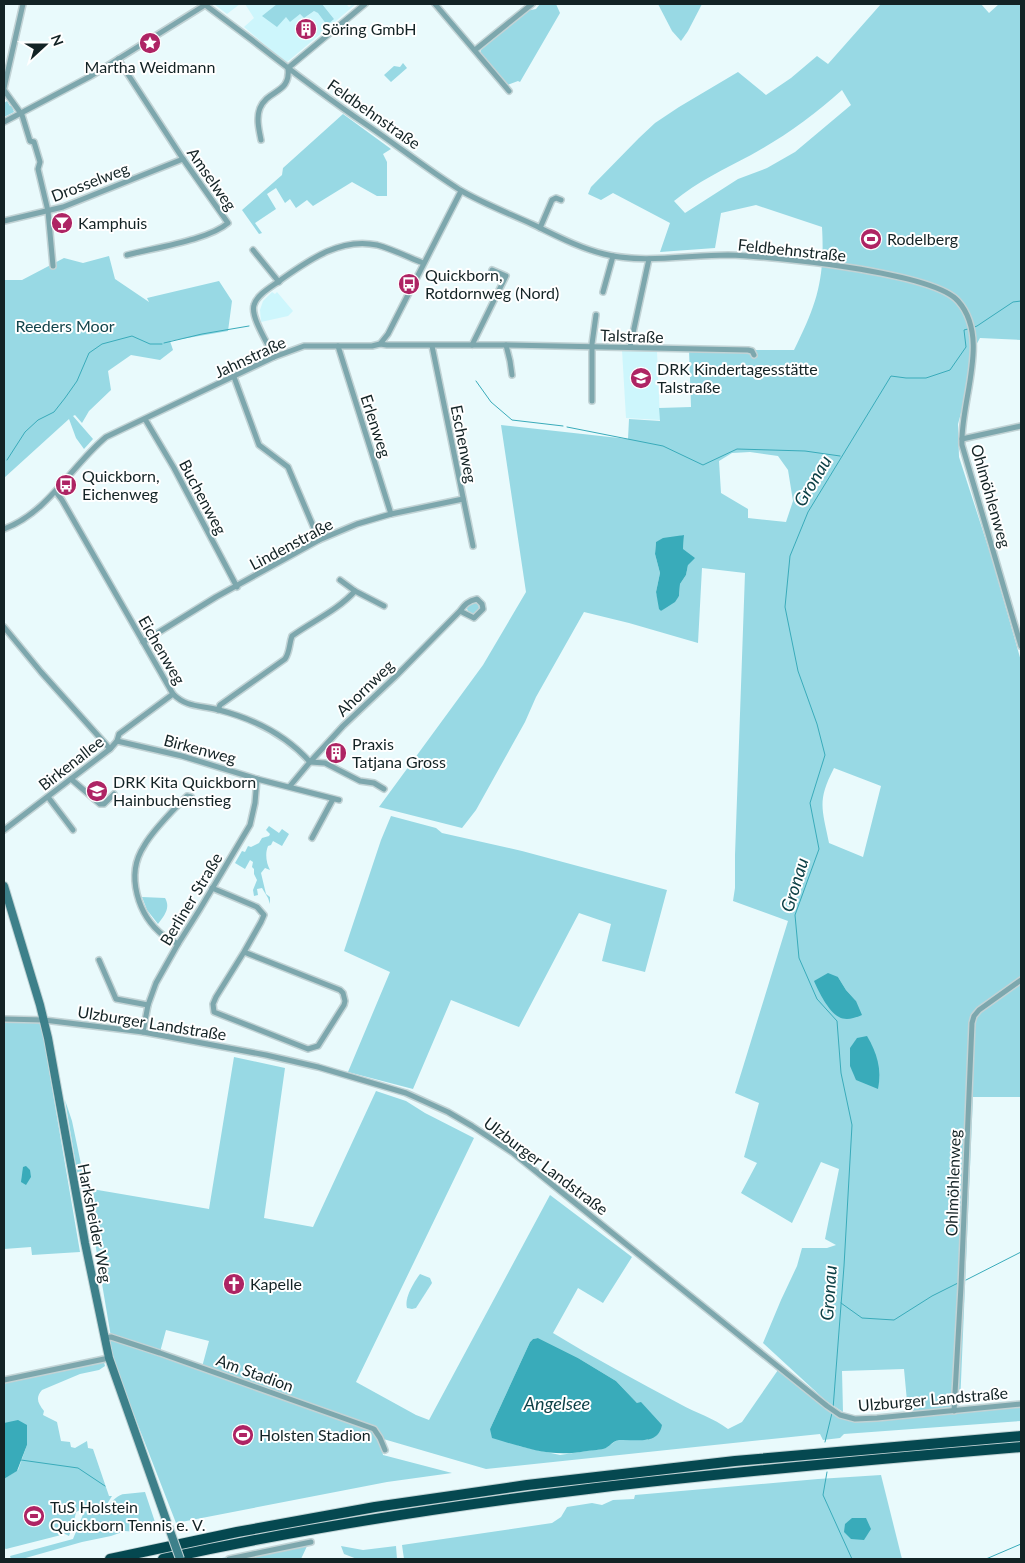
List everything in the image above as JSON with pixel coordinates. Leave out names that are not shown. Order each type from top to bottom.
[{"type":"highway","points":[[110,1559],[374,1507],[527,1485],[735,1461],[1021,1436]]},
{"type":"highway","points":[[163,1559],[308,1530],[529,1497],[744,1472],[1021,1447]]},
{"type":"main road","name":"Harksheider Weg","points":[[4,886],[44,1020],[109,1358],[180,1559]]},
{"type":"street","points":[[22,4],[4,89],[22,115],[30,141],[34,142],[40,162],[38,169],[48,211],[54,266]]},
{"type":"street","points":[[4,122],[91,76],[205,4]]},
{"type":"street","name":"Feldbehnstraße","points":[[205,4],[288,68],[461,191],[587,248],[613,256],[649,259],[749,256],[864,270],[924,283],[947,291],[966,312],[971,330],[974,361],[962,439]]},
{"type":"street","points":[[261,140],[258,126],[260,109],[268,98],[287,83],[289,76],[288,68],[365,4]]},
{"type":"street","points":[[435,4],[508,90]]},
{"type":"street","points":[[475,50],[532,4]]},
{"type":"street","name":"Amselweg","points":[[118,58],[183,159],[228,223],[220,230],[205,236],[126,255]]},
{"type":"street","name":"Drosselweg","points":[[4,220],[48,211],[183,159]]},
{"type":"street","points":[[380,344],[388,334],[461,191]]},
{"type":"street","points":[[540,228],[552,200],[556,198],[561,200]]},
{"type":"street","points":[[274,358],[258,324],[253,310],[254,305],[259,296],[317,256],[338,247],[359,243],[383,247],[423,263]]},
{"type":"street","points":[[253,250],[279,282]]},
{"type":"street","points":[[603,292],[613,256]]},
{"type":"street","points":[[630,347],[649,259]]},
{"type":"street","points":[[472,345],[506,276],[492,270]]},
{"type":"street","points":[[592,401],[592,347],[596,315]]},
{"type":"street","name":"Talstraße","points":[[380,344],[748,350],[752,351],[754,355]]},
{"type":"street","name":"Jahnstraße","points":[[4,529],[31,515],[56,492],[94,447],[106,437],[274,358],[304,346],[367,347],[380,344]]},
{"type":"street","points":[[506,345],[512,375]]},
{"type":"street","name":"Erlenweg","points":[[338,346],[391,514]]},
{"type":"street","name":"Eschenweg","points":[[432,346],[473,546]]},
{"type":"street","points":[[234,377],[259,445],[288,467],[319,540]]},
{"type":"street","name":"Buchenweg","points":[[145,419],[174,468],[237,587]]},
{"type":"street","name":"Ohlmöhlenweg","points":[[1021,426],[962,439],[1021,646]]},
{"type":"street","name":"Eichenweg","points":[[56,492],[173,694],[180,701],[189,705],[218,710],[244,718],[268,729],[291,744],[310,762]]},
{"type":"street","name":"Lindenstraße","points":[[143,642],[216,597],[319,540],[357,524],[391,514],[462,499]]},
{"type":"street","points":[[340,580],[355,591],[384,606]]},
{"type":"street","points":[[218,710],[220,705],[285,659],[289,653],[292,636],[333,610],[355,591]]},
{"type":"street","name":"Ahornweg","points":[[290,786],[343,726],[397,676],[465,604],[477,599],[482,604],[483,609],[474,618],[460,611]]},
{"type":"street","points":[[4,626],[41,672],[110,749]]},
{"type":"street","name":"Birkenallee","points":[[4,830],[110,749],[118,741],[120,734],[173,694]]},
{"type":"street","name":"Birkenweg","points":[[118,741],[182,756],[257,779],[290,786],[336,800],[312,838]]},
{"type":"street","points":[[310,762],[325,763],[360,781],[374,783],[384,789]]},
{"type":"street","points":[[71,779],[100,804],[104,804],[114,794]]},
{"type":"street","name":"Berliner Straße","points":[[143,1032],[148,1005],[156,983],[250,825],[255,803],[257,779]]},
{"type":"street","points":[[178,944],[164,936],[144,912],[137,896],[135,874],[143,846],[187,796],[191,797]]},
{"type":"street","points":[[48,797],[73,830]]},
{"type":"street","points":[[212,888],[257,907],[264,914],[244,952],[216,997],[213,1004],[214,1012],[308,1049],[318,1046],[344,1005],[343,993],[340,990],[244,952]]},
{"type":"street","points":[[99,960],[116,999],[148,1005]]},
{"type":"street","name":"Ohlmöhlenweg","points":[[954,1411],[972,1023],[974,1016],[979,1010],[1021,980]]},
{"type":"street","name":"Ulzburger Landstraße","points":[[4,1019],[44,1020],[198,1041],[318,1067],[406,1093],[448,1112],[513,1153],[840,1415],[854,1419],[870,1419],[1021,1404]]},
{"type":"street","name":"Am Stadion","points":[[104,1338],[111,1337],[160,1352],[374,1429],[380,1438],[384,1450]]},
{"type":"street","points":[[4,1380],[109,1358]]},
{"type":"street","points":[[229,1559],[311,1542]]},
{"type":"shaded area","points":[[214,4],[240,4],[227,14]]},
{"type":"shaded area","points":[[245,4],[277,4],[263,16],[286,17],[300,14],[304,18],[314,11],[334,19],[322,4],[346,4],[349,7],[356,4],[286,63],[244,27],[254,18]]},
{"type":"shaded area","points":[[272,292],[275,294],[277,292],[293,311],[288,316],[261,322],[260,310],[263,301]]},
{"type":"shaded area","name":"DRK Kindertagesstätte Talstraße","points":[[622,350],[657,351],[660,420],[626,418]]},
{"type":"green space","points":[[277,4],[322,4],[334,19],[327,25],[318,13],[314,11],[304,18],[300,14],[290,22],[286,17],[277,27],[262,16]]},
{"type":"green space","points":[[540,4],[556,4],[560,13],[520,82],[507,85],[481,54],[481,50],[526,11],[536,9]]},
{"type":"green space","points":[[658,4],[702,4],[681,41],[672,31]]},
{"type":"green space","points":[[881,4],[981,4],[989,13],[999,4],[1021,4],[1021,340],[980,338],[974,349],[968,387],[958,424],[959,457],[992,559],[1021,661],[1021,1097],[973,1097],[960,1405],[922,1412],[908,1412],[904,1369],[842,1371],[843,1412],[826,1401],[763,1343],[797,1266],[802,1248],[827,1248],[836,1245],[825,1239],[839,1169],[821,1162],[792,1223],[741,1193],[757,1163],[744,1157],[759,1103],[735,1093],[788,921],[733,901],[735,888],[745,573],[702,568],[698,643],[584,612],[476,810],[462,828],[379,807],[483,665],[526,592],[501,425],[628,439],[629,419],[660,421],[659,408],[691,407],[689,350],[794,350],[814,305],[821,277],[822,227],[756,205],[721,213],[715,248],[660,252],[670,223],[613,193],[601,200],[588,194],[591,187],[655,123],[738,72],[766,95],[791,78],[817,56],[828,64]],"holes":[[[842,90],[851,105],[795,152],[767,168],[738,179],[685,213],[674,201],[701,182],[775,141],[810,117]],[[750,452],[778,456],[788,470],[793,501],[786,522],[748,518],[748,509],[721,493],[719,461],[732,453]],[[684,535],[683,549],[688,565],[686,575],[680,584],[679,596],[661,611],[656,592],[660,573],[655,554],[656,542]],[[834,768],[881,786],[863,857],[829,843],[822,805],[825,789]],[[838,977],[856,1001],[815,981]]]},
{"type":"green space","points":[[403,63],[407,68],[391,82],[384,75],[394,66],[400,67]]},
{"type":"green space","points":[[7,101],[12,106],[14,112],[4,117],[4,103]]},
{"type":"green space","points":[[343,114],[391,149],[383,154],[387,162],[387,196],[377,196],[352,182],[313,206],[307,200],[296,208],[290,199],[285,203],[276,188],[267,194],[276,209],[255,223],[262,233],[259,234],[242,210],[282,175],[283,168]]},
{"type":"green space","name":"Reeders Moor","points":[[109,256],[115,279],[149,302],[147,298],[219,281],[232,301],[228,331],[170,341],[173,350],[160,360],[131,355],[108,371],[111,390],[89,411],[82,423],[75,415],[73,416],[93,439],[84,449],[76,438],[69,419],[4,478],[4,280],[22,280],[64,258],[83,263]]},
{"type":"green space","points":[[475,602],[478,603],[478,613],[471,614],[468,613],[467,606],[468,603]]},
{"type":"green space","points":[[391,816],[436,828],[442,833],[522,851],[667,890],[645,972],[602,961],[611,924],[579,913],[519,1027],[451,1000],[413,1089],[348,1072],[390,972],[344,951],[381,840]]},
{"type":"green space","points":[[269,826],[279,833],[282,829],[289,834],[282,846],[273,841],[267,849],[266,858],[270,870],[265,868],[261,873],[266,894],[270,897],[270,904],[262,888],[257,889],[258,895],[254,896],[253,890],[257,880],[252,867],[253,862],[250,860],[245,869],[235,863],[242,851],[245,852],[248,846],[251,847],[259,843],[262,838],[269,836],[270,834],[266,830]]},
{"type":"green space","points":[[142,897],[165,898],[167,909],[158,924],[147,910]]},
{"type":"green space","points":[[4,1021],[41,1023],[80,1252],[32,1255],[31,1247],[4,1249]]},
{"type":"green space","points":[[234,1057],[285,1068],[264,1218],[313,1227],[376,1091],[406,1101],[474,1138],[356,1382],[416,1415],[429,1420],[550,1195],[632,1257],[603,1303],[578,1288],[553,1333],[728,1429],[742,1422],[778,1370],[825,1407],[854,1421],[1021,1406],[1021,1421],[844,1434],[840,1438],[823,1440],[820,1434],[486,1469],[380,1438],[383,1455],[452,1473],[387,1482],[176,1523],[117,1371],[110,1344],[111,1337],[86,1189],[80,1189],[65,1100],[72,1121],[86,1188],[209,1209]],"holes":[[[166,1330],[209,1341],[202,1367],[160,1352]],[[538,1338],[578,1358],[616,1381],[637,1403],[648,1440],[617,1440],[606,1448],[560,1455],[519,1446],[490,1429],[530,1342]]]},
{"type":"green space","points":[[420,1274],[430,1278],[432,1283],[416,1308],[407,1308],[408,1295]]},
{"type":"green space","points":[[104,1362],[105,1366],[99,1370],[80,1374],[42,1390],[38,1398],[44,1411],[43,1415],[57,1422],[61,1441],[70,1442],[71,1447],[75,1448],[87,1441],[88,1448],[93,1449],[109,1496],[112,1496],[107,1504],[88,1506],[76,1512],[69,1536],[65,1534],[4,1548],[4,1479],[18,1470],[27,1445],[4,1423],[4,1380]]},
{"type":"green space","points":[[881,1475],[902,1559],[404,1559],[402,1545],[552,1523],[561,1517],[567,1507],[592,1503],[602,1505],[613,1500],[634,1499],[635,1495]]},
{"type":"green space","points":[[145,1492],[156,1525],[152,1529],[138,1532],[125,1531],[22,1559],[11,1559],[10,1556],[73,1539],[84,1512],[105,1507],[122,1494]]},
{"type":"green space","points":[[301,1542],[308,1544],[301,1559],[217,1559]]},
{"type":"green space","points":[[341,1546],[363,1550],[396,1546],[397,1559],[357,1559],[344,1554]]},
{"type":"water","points":[[684,535],[683,549],[695,558],[688,565],[686,575],[680,584],[679,596],[675,602],[661,611],[656,592],[660,573],[655,554],[656,542],[663,538]]},
{"type":"water","points":[[828,973],[838,977],[856,1001],[862,1015],[845,1019],[839,1017],[831,1010],[814,981]]},
{"type":"water","points":[[867,1036],[878,1061],[878,1089],[856,1080],[850,1066],[850,1048],[857,1038]]},
{"type":"water","points":[[26,1166],[30,1170],[31,1177],[26,1185],[21,1182],[23,1167]]},
{"type":"water","name":"Angelsee","points":[[538,1338],[578,1358],[616,1381],[637,1403],[641,1402],[662,1425],[660,1432],[651,1439],[619,1440],[604,1449],[574,1453],[539,1451],[492,1438],[490,1429],[530,1342]]},
{"type":"water","points":[[18,1420],[27,1425],[27,1445],[17,1471],[4,1479],[4,1423]]},
{"type":"water","points":[[852,1518],[866,1518],[871,1529],[864,1540],[851,1539],[844,1532],[845,1524]]},
{"type":"waterway","name":"Gronau","points":[[972,328],[1013,302],[1021,301]]},
{"type":"waterway","points":[[164,343],[249,326]]},
{"type":"waterway","name":"Gronau","points":[[833,1409],[852,1125],[841,1073],[837,1021],[817,999],[799,958],[795,915],[819,849],[810,803],[825,755],[817,724],[798,671],[785,607],[790,556],[808,512],[891,376],[926,378],[950,370],[966,347],[964,330],[968,329]]},
{"type":"waterway","points":[[7,460],[25,432],[38,420],[54,412],[65,398],[77,381],[89,353],[102,344],[132,336],[150,344],[162,344]]},
{"type":"waterway","points":[[476,381],[491,402],[512,420],[563,426]]},
{"type":"waterway","points":[[567,427],[663,446],[703,465],[737,449],[805,451],[840,456]]},
{"type":"waterway","points":[[966,1280],[1021,1252]]},
{"type":"waterway","points":[[841,1303],[862,1318],[894,1320],[932,1296],[958,1283]]},
{"type":"waterway","name":"Gronau","points":[[825,1442],[832,1413]]},
{"type":"waterway","points":[[21,1460],[78,1468],[105,1486]]},
{"type":"waterway","name":"Gronau","points":[[827,1472],[823,1495],[852,1559]]},
{"type":"waterway","points":[[986,1559],[1021,1544]]},
{"type":"place","name":"Söring GmbH","points":[[306,29]]},
{"type":"place","name":"Martha Weidmann","points":[[150,43]]},
{"type":"place","name":"Kamphuis","points":[[62,223]]},
{"type":"place","name":"Rodelberg","points":[[871,239]]},
{"type":"place","name":"Quickborn, Rotdornweg (Nord)","points":[[409,284]]},
{"type":"place","name":"DRK Kindertagesstätte Talstraße","points":[[641,378]]},
{"type":"place","name":"Quickborn, Eichenweg","points":[[66,485]]},
{"type":"place","name":"Praxis Tatjana Gross","points":[[336,753]]},
{"type":"place","name":"DRK Kita Quickborn Hainbuchenstieg","points":[[97,791]]},
{"type":"place","name":"Kapelle","points":[[234,1284]]},
{"type":"place","name":"Holsten Stadion","points":[[243,1435]]},
{"type":"place","name":"TuS Holstein Quickborn Tennis e. V.","points":[[34,1516]]}]
